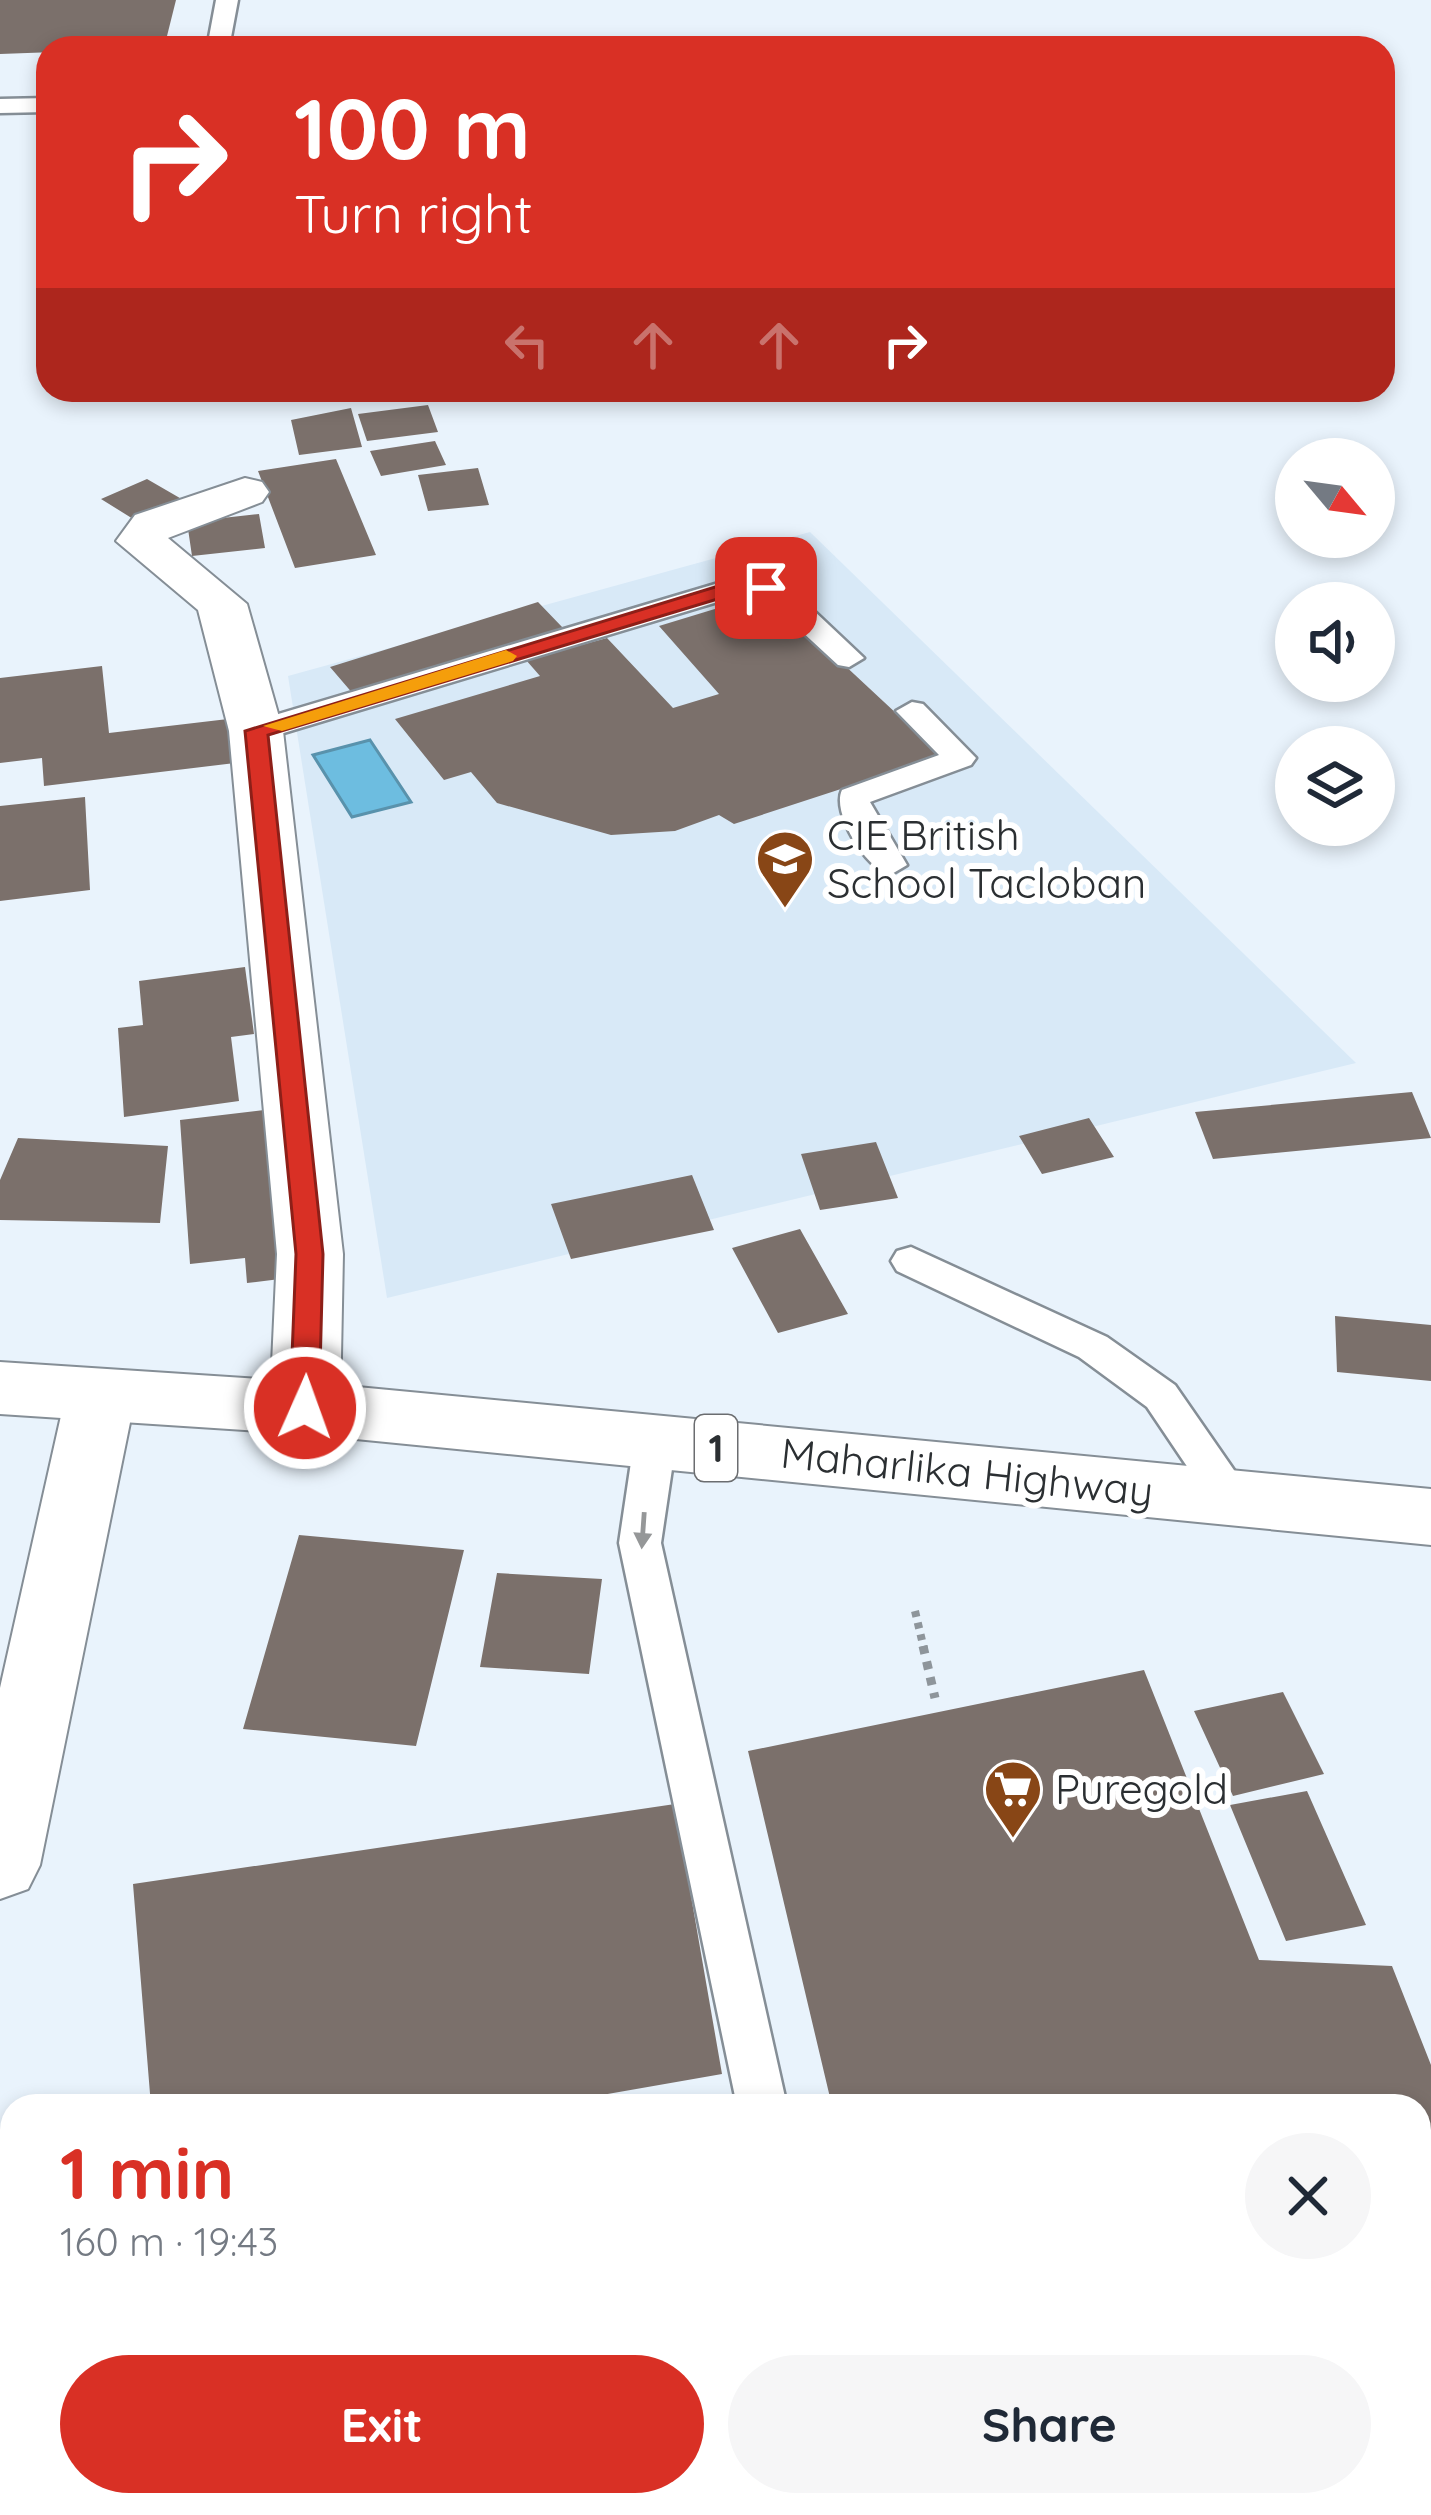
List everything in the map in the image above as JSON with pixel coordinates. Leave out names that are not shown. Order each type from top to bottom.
[{"type":"street","points":[[245,492],[152,525],[141,541],[222,604],[256,731],[310,1254],[305,1408]]},
{"type":"street","name":"Maharlika Highway","points":[[0,1388],[305,1408],[1431,1517]]},
{"type":"street","points":[[0,1865],[100,1398]]},
{"type":"lane","points":[[220,36],[227,0]]},
{"type":"lane","points":[[0,106],[36,105]]},
{"type":"lane","points":[[256,731],[755,585],[790,598],[849,658]]},
{"type":"lane","points":[[890,865],[854,809],[854,797],[960,758],[912,711]]},
{"type":"lane","points":[[911,1261],[1093,1347],[1161,1396],[1230,1497]]},
{"type":"lane","points":[[655,1442],[640,1543],[759,2094]]},
{"type":"path","points":[[915,1611],[935,1698]]},
{"type":"shaded area","points":[[810,532],[1356,1063],[387,1298],[288,676]]},
{"type":"water","points":[[370,740],[411,802],[352,817],[313,755]]},
{"type":"building","points":[[0,0],[176,0],[167,36],[36,36],[36,53],[0,54]]},
{"type":"building","points":[[428,405],[438,432],[367,441],[358,414]]},
{"type":"building","points":[[351,408],[362,447],[299,455],[291,420]]},
{"type":"building","points":[[435,441],[446,465],[381,476],[370,451]]},
{"type":"building","points":[[336,459],[376,555],[295,568],[258,471]]},
{"type":"building","points":[[478,468],[489,505],[428,511],[418,475]]},
{"type":"building","points":[[147,479],[185,501],[138,522],[101,499]]},
{"type":"building","points":[[259,514],[265,548],[192,556],[187,522]]},
{"type":"building","points":[[767,593],[942,756],[734,824],[719,815],[675,831],[611,835],[497,803],[471,772],[444,780],[395,719],[540,676],[526,660],[607,638],[673,708],[719,694],[659,626]]},
{"type":"building","points":[[538,602],[563,628],[354,695],[330,667]]},
{"type":"building","points":[[102,666],[109,733],[228,719],[235,763],[44,786],[42,758],[0,763],[0,678]]},
{"type":"building","points":[[85,797],[90,890],[0,901],[0,806]]},
{"type":"building","points":[[245,967],[254,1034],[231,1037],[239,1101],[124,1117],[118,1028],[143,1025],[139,981]]},
{"type":"building","points":[[1412,1092],[1431,1138],[1213,1159],[1195,1112]]},
{"type":"building","points":[[264,1110],[280,1279],[247,1283],[245,1258],[190,1264],[180,1120]]},
{"type":"building","points":[[1089,1118],[1114,1157],[1042,1174],[1019,1136]]},
{"type":"building","points":[[18,1138],[168,1146],[160,1223],[0,1220],[0,1180]]},
{"type":"building","points":[[876,1142],[898,1198],[820,1210],[801,1154]]},
{"type":"building","points":[[692,1175],[714,1230],[571,1259],[551,1204]]},
{"type":"building","points":[[800,1229],[848,1314],[778,1333],[732,1248]]},
{"type":"building","points":[[1335,1316],[1431,1325],[1431,1381],[1337,1372]]},
{"type":"building","points":[[299,1535],[464,1550],[416,1746],[243,1729]]},
{"type":"building","points":[[497,1573],[602,1579],[589,1674],[480,1667]]},
{"type":"building","points":[[1144,1670],[1259,1960],[1392,1966],[1431,2065],[1431,2094],[829,2094],[748,1751]]},
{"type":"building","points":[[1283,1692],[1324,1774],[1233,1796],[1194,1711]]},
{"type":"building","points":[[1307,1791],[1366,1925],[1286,1941],[1230,1805]]},
{"type":"building","points":[[675,1804],[722,2074],[608,2094],[150,2094],[133,1884]]},
{"type":"slow traffic","points":[[274,726],[506,656]]},
{"type":"place","name":"CIE British School Tacloban","points":[[785,910]]},
{"type":"place","name":"Puregold","points":[[1013,1840]]},
{"type":"route","points":[[305,1408],[310,1254],[256,731],[733,588],[766,588]]}]
